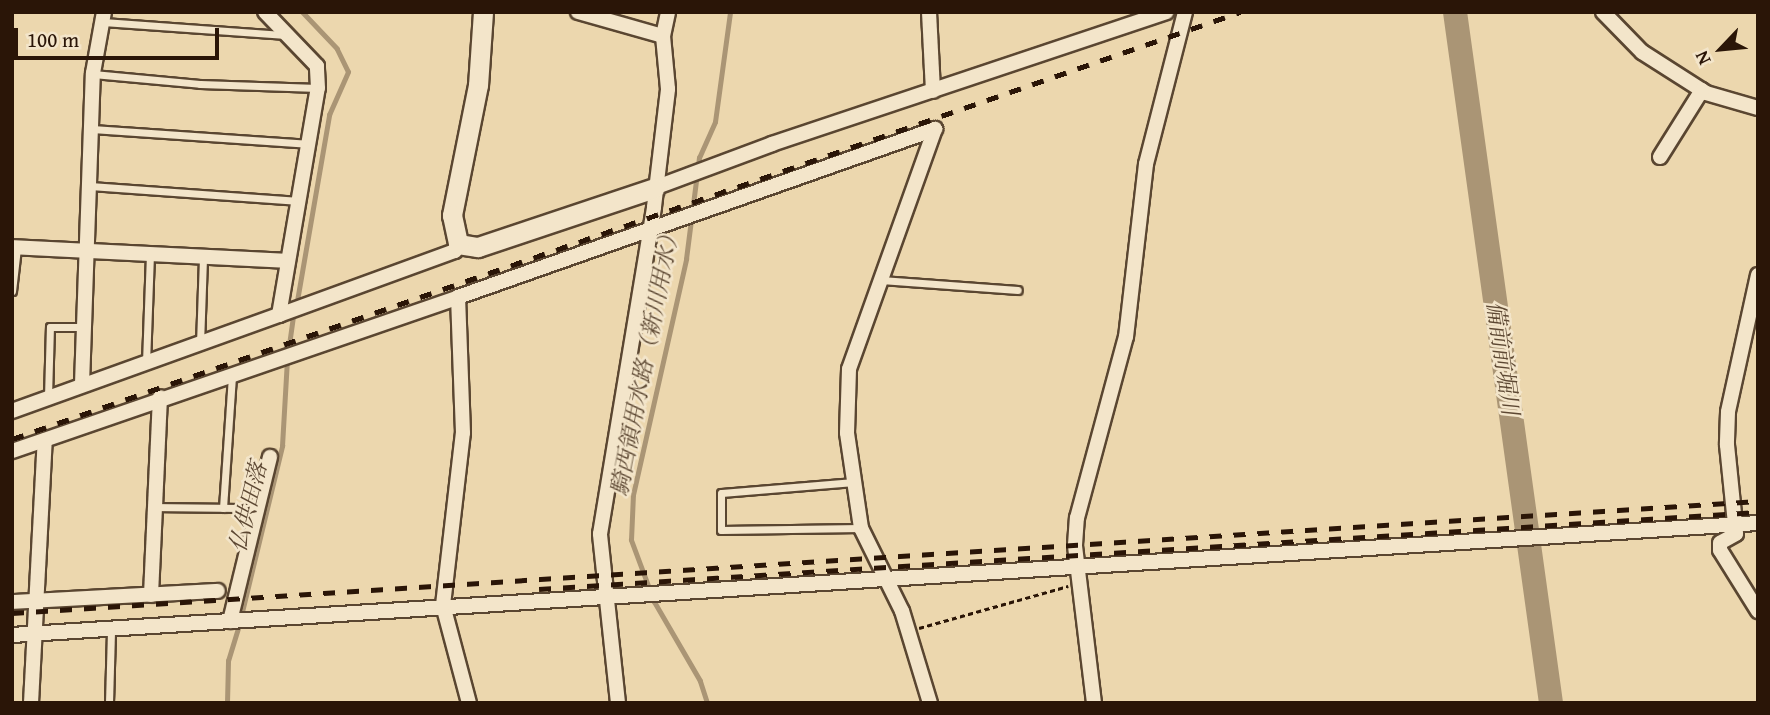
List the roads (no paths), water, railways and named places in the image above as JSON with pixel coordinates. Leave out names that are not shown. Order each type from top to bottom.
[{"type":"street","points":[[265,12],[317,66],[318,88],[310,144],[279,315]]},
{"type":"street","points":[[12,411],[455,251],[458,244],[452,215],[478,85],[483,12]]},
{"type":"street","points":[[578,12],[663,36]]},
{"type":"street","points":[[618,703],[600,534],[649,232],[668,89],[663,36],[668,12]]},
{"type":"street","points":[[929,12],[933,91]]},
{"type":"street","points":[[458,244],[478,247],[1167,12]]},
{"type":"street","points":[[1094,703],[1079,565],[1077,518],[1126,337],[1146,164],[1185,12]]},
{"type":"street","points":[[1603,12],[1642,52],[1702,90],[1758,108]]},
{"type":"street","points":[[82,384],[93,74],[103,17]]},
{"type":"street","points":[[1660,157],[1702,90]]},
{"type":"street","points":[[12,451],[160,397],[649,232],[934,129],[849,369],[847,433],[861,528],[909,631],[930,703]]},
{"type":"street","points":[[15,247],[149,256],[288,261]]},
{"type":"street","points":[[1758,275],[1728,412],[1727,445],[1736,534],[1720,543],[1721,553],[1758,611]]},
{"type":"street","points":[[458,297],[463,433],[443,605],[469,703]]},
{"type":"street","points":[[152,594],[160,397]]},
{"type":"street","points":[[31,703],[45,440]]},
{"type":"street","points":[[237,620],[270,457]]},
{"type":"street","points":[[12,635],[111,631],[606,594],[1503,541],[1758,523]]},
{"type":"street","points":[[12,602],[218,591]]},
{"type":"lane","points":[[103,17],[287,35]]},
{"type":"lane","points":[[93,74],[200,84],[318,88]]},
{"type":"lane","points":[[92,130],[310,144]]},
{"type":"lane","points":[[90,186],[300,201]]},
{"type":"lane","points":[[12,291],[15,247]]},
{"type":"lane","points":[[146,363],[149,256]]},
{"type":"lane","points":[[200,345],[203,258]]},
{"type":"lane","points":[[881,280],[1018,290]]},
{"type":"lane","points":[[48,397],[50,327],[83,327]]},
{"type":"lane","points":[[223,508],[232,373]]},
{"type":"lane","points":[[854,482],[721,493],[721,530],[861,528]]},
{"type":"lane","points":[[154,507],[259,508]]},
{"type":"lane","points":[[109,703],[111,631]]},
{"type":"waterway","name":"仏供田落","points":[[297,301],[329,115],[348,72],[337,49],[302,12]]},
{"type":"waterway","name":"騎西領用水路（新川用水）","points":[[707,703],[700,681],[654,602],[631,540],[633,495],[686,259],[699,158],[715,122],[730,12]]},
{"type":"waterway","name":"備前前堀川","points":[[1455,12],[1551,703]]},
{"type":"waterway","name":"仏供田落","points":[[288,352],[293,318]]},
{"type":"waterway","name":"仏供田落","points":[[241,616],[282,446],[287,360]]},
{"type":"waterway","name":"仏供田落","points":[[227,703],[228,661],[239,625]]},
{"type":"railway","points":[[12,439],[1240,12]]},
{"type":"railway","points":[[12,613],[1758,501]]},
{"type":"railway","points":[[539,589],[1758,512]]}]
